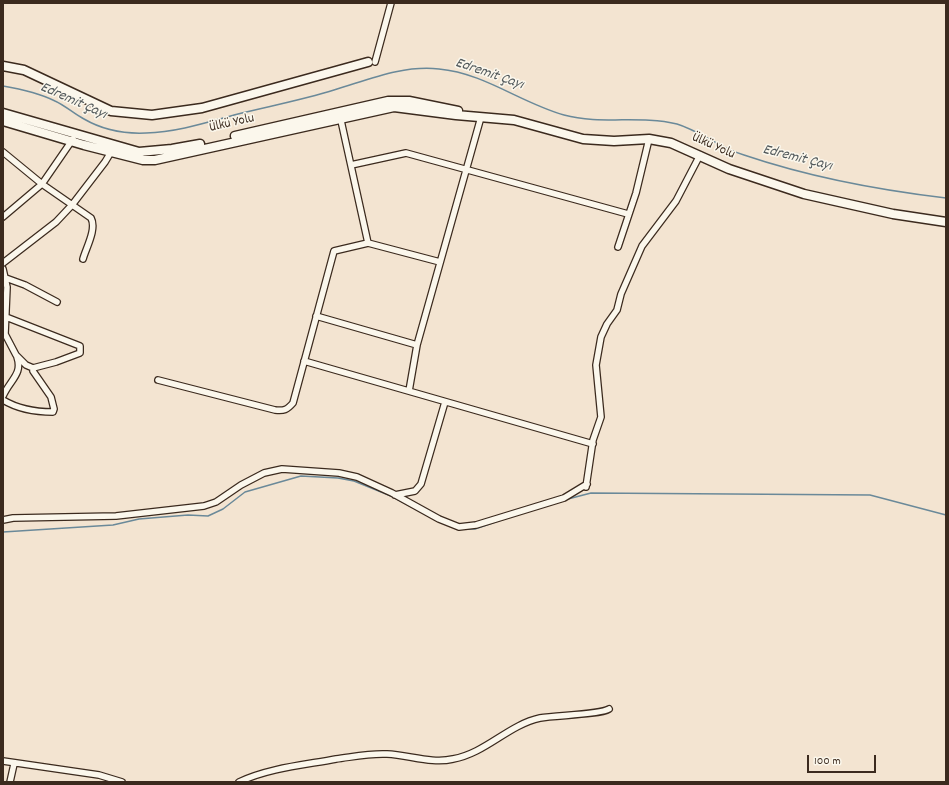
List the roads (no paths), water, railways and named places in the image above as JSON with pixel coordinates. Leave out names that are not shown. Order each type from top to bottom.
[{"type":"main road","points":[[3,66],[24,70],[111,111],[152,115],[202,108],[372,62]]},
{"type":"main road","points":[[3,71],[39,77]]},
{"type":"main road","name":"Ülkü Yolu","points":[[3,113],[111,152],[143,160],[155,160],[340,115],[376,103],[399,100],[458,110],[468,115],[514,120],[583,139],[614,141],[649,139],[671,143],[729,169],[804,194],[893,214],[946,222]]},
{"type":"main road","name":"Ülkü Yolu","points":[[3,121],[126,149],[150,152],[196,145],[340,115]]},
{"type":"street","points":[[372,62],[392,3]]},
{"type":"street","points":[[340,115],[368,243]]},
{"type":"street","points":[[409,391],[417,345],[481,117]]},
{"type":"street","points":[[3,217],[42,184],[74,138]]},
{"type":"street","points":[[618,247],[636,193],[649,139]]},
{"type":"street","points":[[3,152],[42,184],[89,217],[93,224],[83,259]]},
{"type":"street","points":[[3,263],[56,222],[72,205],[111,152]]},
{"type":"street","points":[[352,165],[406,153],[628,214]]},
{"type":"street","points":[[3,520],[13,518],[116,516],[204,506],[216,502],[241,485],[264,473],[282,469],[339,473],[357,477],[395,495],[439,519],[459,527],[476,525],[564,498],[586,486],[593,444],[601,417],[596,365],[601,337],[616,310],[621,294],[642,246],[676,201],[700,155]]},
{"type":"street","points":[[158,380],[282,411],[288,409],[293,403],[334,251],[368,243],[440,262]]},
{"type":"street","points":[[3,269],[7,287],[4,334],[16,355],[20,366],[16,376],[10,382],[3,396]]},
{"type":"street","points":[[4,277],[25,285],[57,302]]},
{"type":"street","points":[[6,316],[80,346],[80,353],[76,355],[44,366],[33,368],[26,365],[16,355]]},
{"type":"street","points":[[316,316],[417,345]]},
{"type":"street","points":[[304,361],[593,444]]},
{"type":"street","points":[[3,400],[20,408],[53,412],[54,409],[51,397],[33,372],[33,368]]},
{"type":"street","points":[[395,495],[415,491],[421,484],[445,402]]},
{"type":"street","points":[[239,782],[253,775],[301,765],[361,756],[386,754],[431,760],[453,760],[487,746],[514,728],[539,718],[609,709]]},
{"type":"street","points":[[3,761],[14,764],[99,776],[122,782]]},
{"type":"street","points":[[10,782],[14,764]]},
{"type":"waterway","name":"Edremit Çayı","points":[[3,86],[16,88],[49,98],[91,123],[106,129],[130,133],[146,133],[170,131],[193,126],[310,97],[398,71],[425,68],[439,69],[471,76],[548,110],[564,115],[578,118],[649,120],[677,124],[735,152],[793,170],[869,187],[946,198]]},
{"type":"waterway","points":[[3,532],[113,525],[139,519],[188,515],[208,516],[223,509],[245,492],[301,476],[338,478],[354,481],[391,496],[423,513]]},
{"type":"waterway","points":[[568,499],[591,493],[870,495],[946,515]]},
{"type":"waterway","points":[[465,529],[475,529],[513,516]]}]
